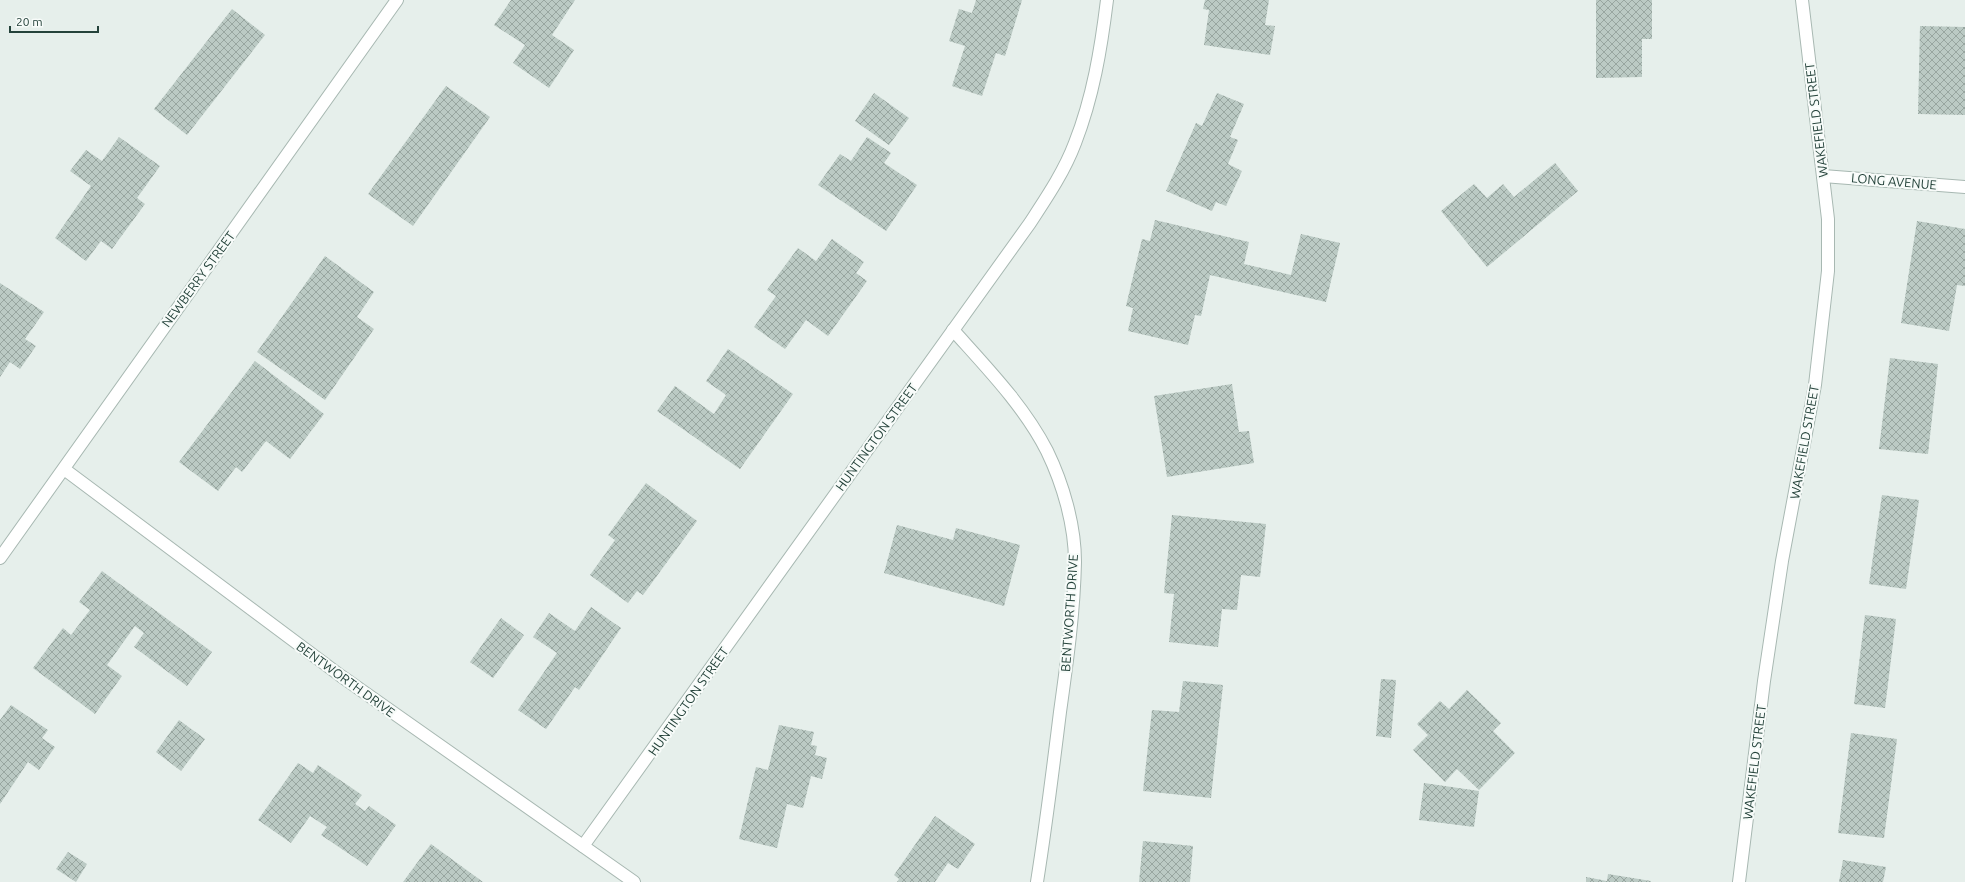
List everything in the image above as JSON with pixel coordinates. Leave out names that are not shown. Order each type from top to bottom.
[{"type":"street","name":"NEWBERRY STREET","points":[[0,558],[397,0]]},
{"type":"street","name":"HUNTINGTON STREET","points":[[583,846],[1030,223],[1054,186],[1075,144],[1090,98],[1101,49],[1107,0]]},
{"type":"street","name":"WAKEFIELD STREET","points":[[1739,882],[1764,681],[1782,561],[1815,385],[1828,271],[1828,226],[1802,0]]},
{"type":"street","name":"LONG AVENUE","points":[[1823,176],[1965,187]]},
{"type":"street","name":"BENTWORTH DRIVE","points":[[953,330],[992,372],[1028,421],[1047,452],[1061,486],[1071,522],[1075,561],[1069,643],[1037,882]]},
{"type":"street","name":"BENTWORTH DRIVE","points":[[64,469],[341,676],[634,882]]},
{"type":"building","points":[[511,0],[575,0],[552,35],[574,50],[549,88],[513,63],[525,45],[494,25]]},
{"type":"building","points":[[976,0],[1022,0],[1005,56],[996,53],[982,96],[952,86],[965,46],[949,41],[959,9],[972,13]]},
{"type":"building","points":[[1205,0],[1269,0],[1265,25],[1275,26],[1270,55],[1204,45],[1209,10],[1203,9]]},
{"type":"building","points":[[1596,0],[1652,0],[1652,39],[1642,39],[1642,77],[1596,78]]},
{"type":"building","points":[[232,9],[265,35],[187,135],[154,109]]},
{"type":"building","points":[[1920,26],[1965,27],[1965,115],[1918,114]]},
{"type":"building","points":[[446,86],[490,117],[413,226],[368,194]]},
{"type":"building","points":[[874,93],[909,118],[889,145],[855,121]]},
{"type":"building","points":[[1217,93],[1244,104],[1230,137],[1238,140],[1228,164],[1242,171],[1226,206],[1216,202],[1212,211],[1166,191],[1196,123],[1202,126]]},
{"type":"building","points":[[119,137],[160,166],[137,198],[145,204],[112,249],[101,241],[86,261],[55,238],[91,186],[70,171],[86,150],[102,161]]},
{"type":"building","points":[[867,137],[891,153],[884,163],[917,185],[886,231],[818,185],[840,154],[851,161]]},
{"type":"building","points":[[1555,163],[1578,191],[1487,267],[1441,211],[1474,184],[1487,198],[1503,184],[1514,197]]},
{"type":"building","points":[[1155,220],[1249,242],[1244,264],[1291,275],[1301,234],[1340,243],[1326,302],[1210,275],[1201,316],[1195,315],[1188,345],[1128,331],[1133,308],[1126,306],[1142,239],[1150,241]]},
{"type":"building","points":[[1917,221],[1965,229],[1965,286],[1957,285],[1949,331],[1901,323]]},
{"type":"building","points":[[832,239],[864,262],[856,273],[867,281],[828,336],[806,320],[785,349],[754,327],[776,296],[767,290],[798,248],[816,261]]},
{"type":"building","points":[[325,256],[374,292],[357,317],[374,329],[325,400],[257,352]]},
{"type":"building","points":[[0,283],[44,312],[25,339],[36,346],[20,369],[10,362],[0,377]]},
{"type":"building","points":[[728,349],[793,394],[740,469],[657,411],[675,386],[714,414],[726,395],[706,381]]},
{"type":"building","points":[[1890,358],[1938,364],[1928,454],[1879,449]]},
{"type":"building","points":[[255,361],[324,414],[290,459],[266,441],[242,472],[236,467],[218,491],[179,462]]},
{"type":"building","points":[[1232,384],[1239,432],[1249,431],[1254,463],[1167,477],[1154,396]]},
{"type":"building","points":[[646,483],[697,521],[643,595],[637,591],[628,603],[590,575],[615,540],[608,535]]},
{"type":"building","points":[[1882,495],[1919,500],[1906,589],[1869,584]]},
{"type":"building","points":[[1172,515],[1266,524],[1260,577],[1241,575],[1237,610],[1222,609],[1218,647],[1169,642],[1174,594],[1164,593]]},
{"type":"building","points":[[897,525],[953,540],[956,528],[1020,545],[1004,606],[884,573]]},
{"type":"building","points":[[102,571],[212,652],[187,686],[134,647],[144,633],[135,626],[107,665],[122,676],[95,714],[33,668],[63,628],[71,635],[90,610],[79,602]]},
{"type":"building","points":[[591,607],[621,628],[579,690],[575,687],[546,729],[518,710],[557,653],[533,637],[549,613],[575,631]]},
{"type":"building","points":[[1865,615],[1896,619],[1885,708],[1854,704]]},
{"type":"building","points":[[501,618],[524,635],[493,678],[470,662]]},
{"type":"building","points":[[1381,679],[1396,680],[1391,738],[1376,736]]},
{"type":"building","points":[[1183,681],[1223,685],[1211,798],[1143,791],[1152,710],[1179,712]]},
{"type":"building","points":[[1467,690],[1501,723],[1493,731],[1515,753],[1479,790],[1457,769],[1445,782],[1413,750],[1428,735],[1417,724],[1440,701],[1449,709]]},
{"type":"building","points":[[11,705],[48,730],[42,738],[55,747],[39,770],[28,762],[0,804],[0,720]]},
{"type":"building","points":[[179,720],[205,739],[181,771],[156,752]]},
{"type":"building","points":[[779,725],[814,732],[811,745],[817,746],[815,755],[827,758],[822,779],[811,776],[803,808],[787,804],[777,848],[739,839],[756,767],[768,770]]},
{"type":"building","points":[[1851,733],[1897,739],[1884,838],[1838,833]]},
{"type":"building","points":[[298,763],[313,773],[318,765],[362,795],[355,804],[365,811],[369,806],[396,825],[367,866],[321,835],[327,827],[310,816],[291,843],[258,820]]},
{"type":"building","points":[[1424,783],[1479,791],[1474,827],[1419,820]]},
{"type":"building","points":[[935,816],[975,844],[958,869],[948,863],[935,882],[897,882],[899,879],[894,875]]},
{"type":"building","points":[[1143,841],[1193,846],[1190,882],[1139,882]]},
{"type":"building","points":[[431,844],[483,882],[403,882]]},
{"type":"building","points":[[68,852],[87,864],[76,882],[56,869]]},
{"type":"building","points":[[1843,860],[1886,867],[1883,882],[1839,882]]},
{"type":"building","points":[[1608,874],[1651,882],[1586,882],[1586,877],[1607,881]]}]
